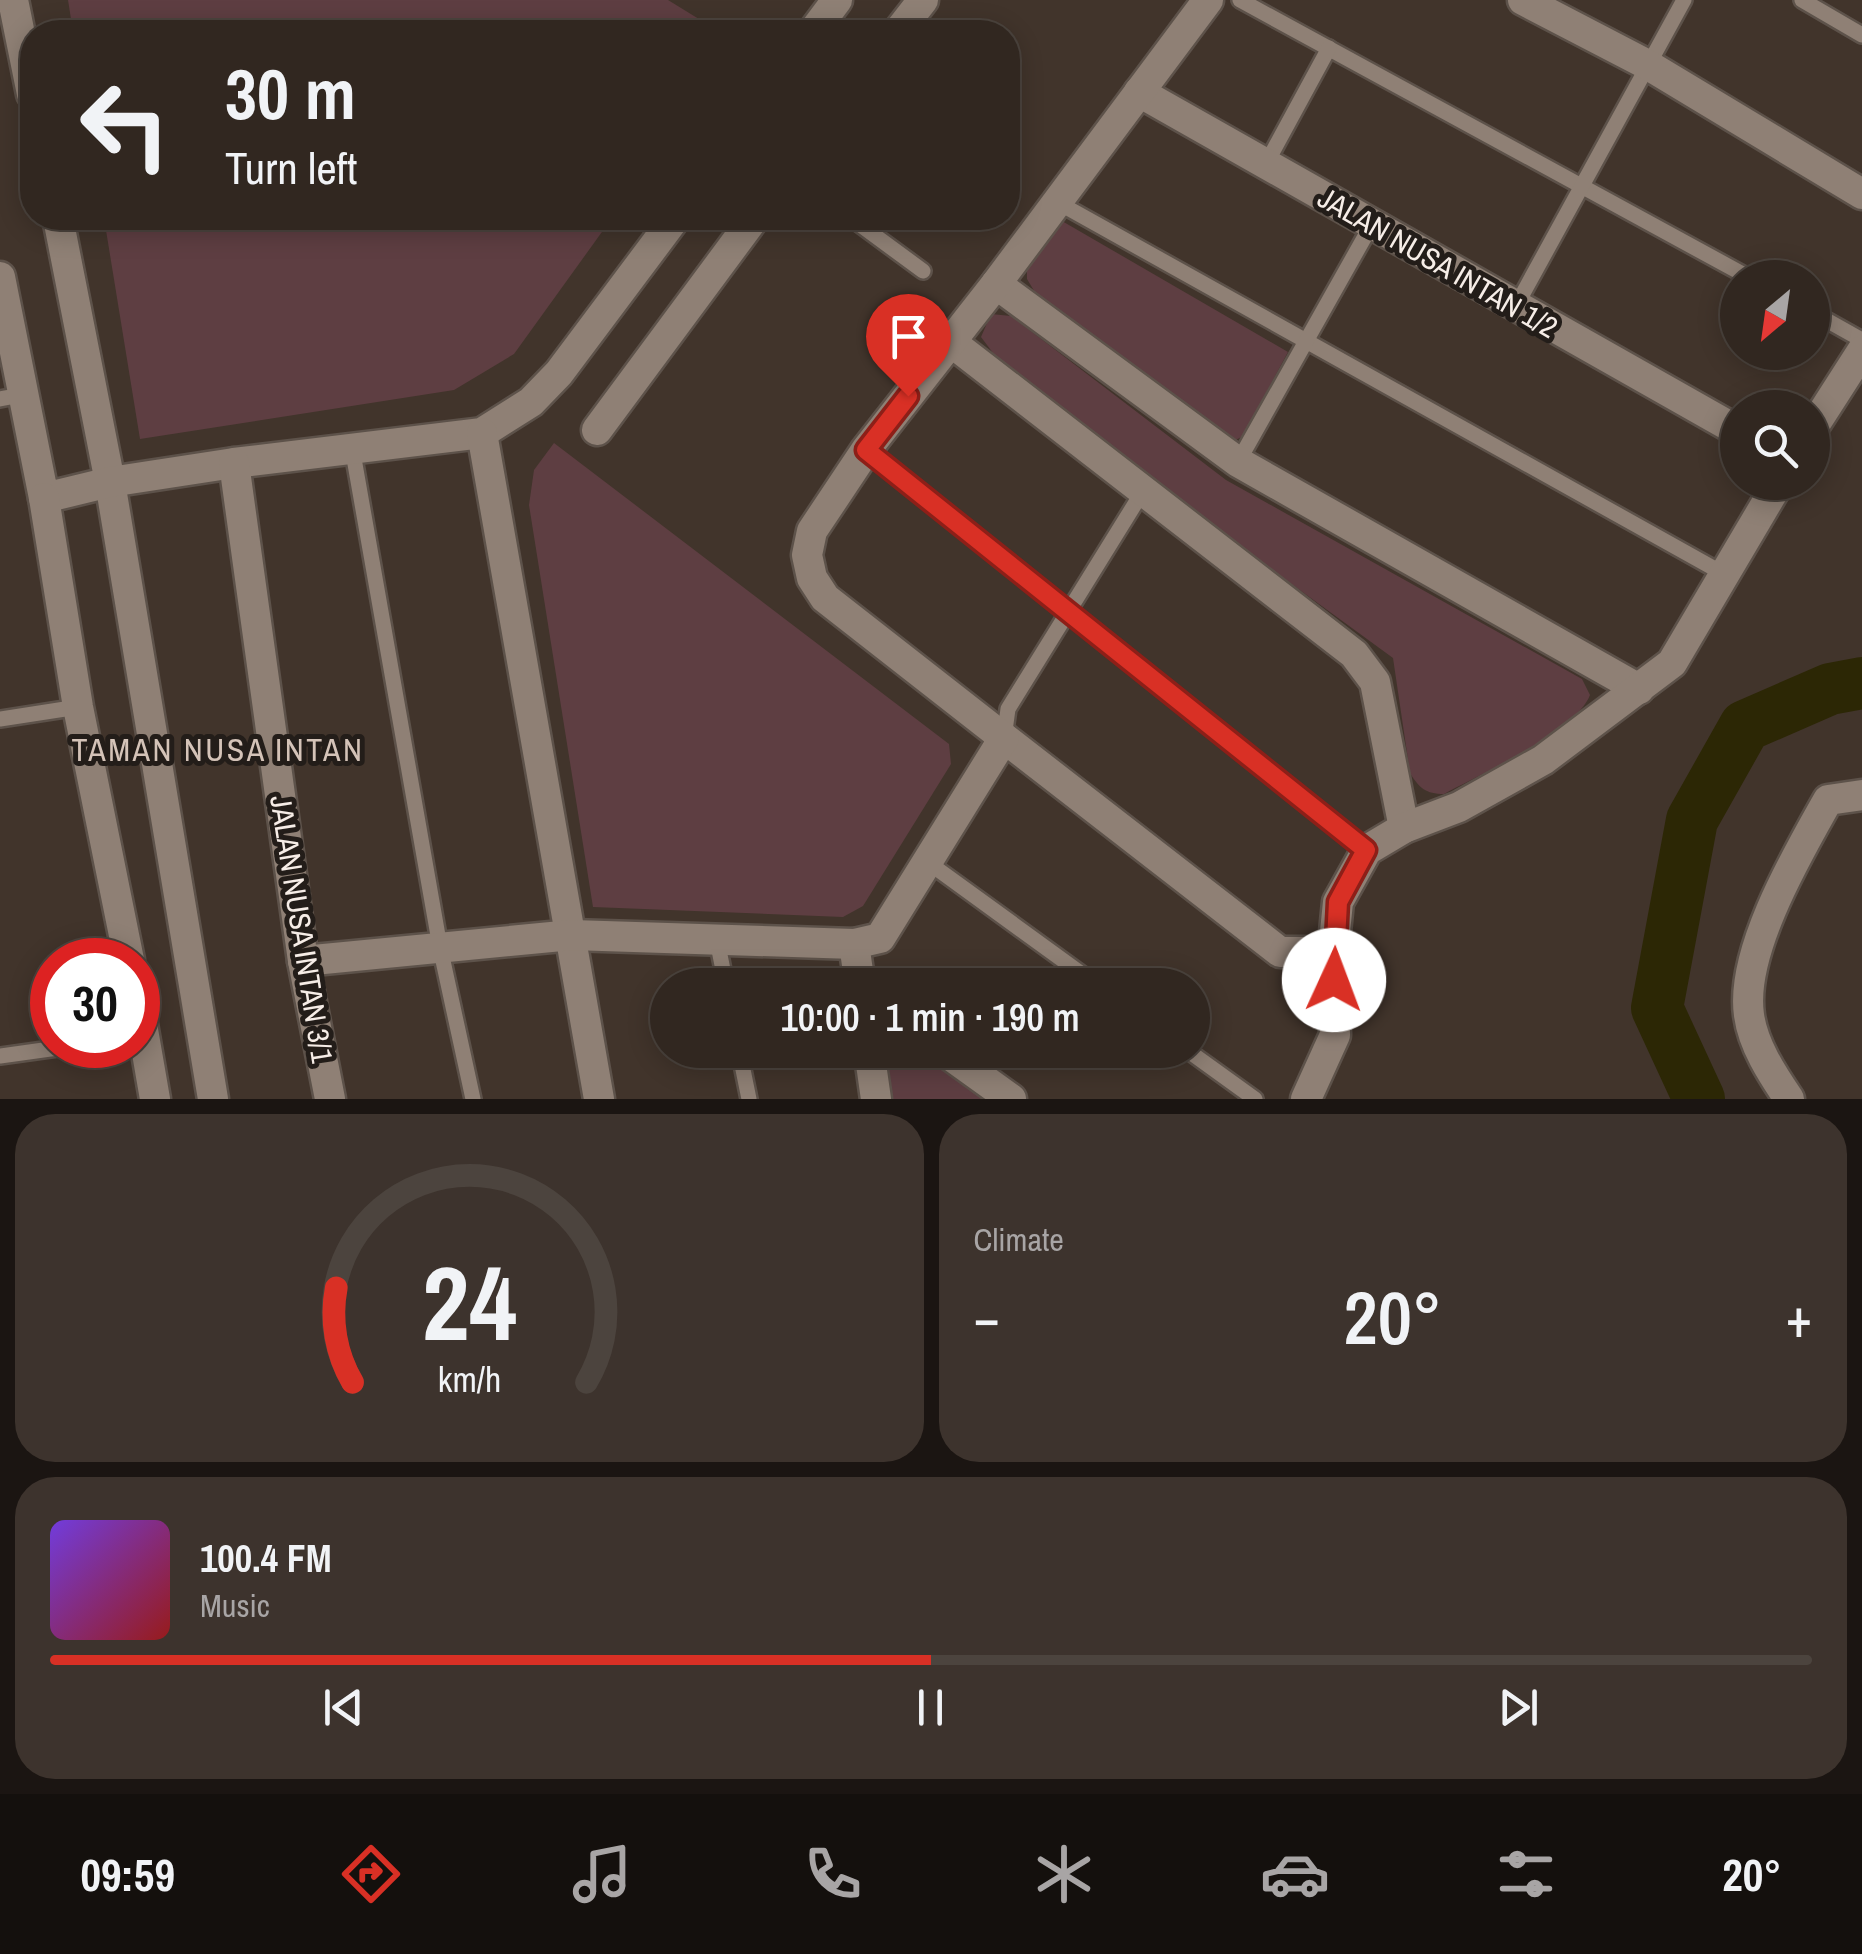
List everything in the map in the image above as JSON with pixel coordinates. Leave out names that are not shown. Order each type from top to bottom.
[{"type":"street","points":[[14,0],[20,31]]},
{"type":"street","points":[[907,20],[923,0]]},
{"type":"street","points":[[1208,0],[996,284],[866,450],[812,531],[807,555],[812,578],[826,598],[1280,952],[1333,952]]},
{"type":"street","points":[[1522,0],[1648,66],[1862,194]]},
{"type":"street","name":"JALAN NUSA INTAN 1/2","points":[[1140,92],[1720,421]]},
{"type":"street","points":[[60,230],[110,482],[213,1099]]},
{"type":"street","points":[[44,498],[110,482],[234,462],[482,432],[532,402],[559,373],[666,230]]},
{"type":"street","points":[[597,430],[745,230]]},
{"type":"street","points":[[0,277],[11,397],[44,498],[78,708],[125,938]]},
{"type":"street","points":[[996,284],[1238,462],[1639,689]]},
{"type":"street","points":[[951,342],[1354,654],[1375,682],[1404,828]]},
{"type":"street","points":[[1830,401],[1862,351]]},
{"type":"street","points":[[482,432],[599,1099]]},
{"type":"street","name":"JALAN NUSA INTAN 3/1","points":[[234,462],[304,960],[330,1099]]},
{"type":"street","points":[[1306,1099],[1335,1035],[1333,952],[1338,902],[1366,850],[1404,828],[1458,807],[1543,760],[1672,663],[1768,500]]},
{"type":"street","points":[[304,960],[572,935],[854,944],[880,938],[1004,738]]},
{"type":"street","points":[[1788,1099],[1767,1066],[1749,1017],[1750,969],[1828,800],[1862,794]]},
{"type":"street","points":[[854,944],[858,968]]},
{"type":"street","points":[[148,1068],[155,1099]]},
{"type":"street","points":[[872,1068],[876,1099]]},
{"type":"street","points":[[968,1068],[1011,1099]]},
{"type":"lane","points":[[1240,0],[1720,261]]},
{"type":"lane","points":[[1516,306],[1684,0]]},
{"type":"lane","points":[[1802,0],[1862,34]]},
{"type":"lane","points":[[1266,164],[1329,48]]},
{"type":"lane","points":[[1057,202],[1724,574]]},
{"type":"lane","points":[[1238,462],[1372,224]]},
{"type":"lane","points":[[868,230],[923,271]]},
{"type":"lane","points":[[1830,322],[1862,340]]},
{"type":"lane","points":[[352,447],[440,947],[473,1099]]},
{"type":"lane","points":[[866,450],[1366,850]]},
{"type":"lane","points":[[1004,738],[1008,709],[1143,492]]},
{"type":"lane","points":[[0,719],[78,708]]},
{"type":"lane","points":[[928,863],[1073,968]]},
{"type":"lane","points":[[717,940],[723,968]]},
{"type":"lane","points":[[0,1056],[30,1052]]},
{"type":"lane","points":[[1210,1067],[1254,1099]]},
{"type":"lane","points":[[743,1068],[749,1099]]},
{"type":"shaded area","points":[[68,0],[668,0],[700,20],[71,20]]},
{"type":"shaded area","points":[[1062,221],[1288,352],[1243,436],[1234,441],[1039,299],[1027,279],[1027,264]]},
{"type":"shaded area","points":[[106,230],[603,230],[514,354],[454,390],[140,439]]},
{"type":"shaded area","points":[[991,314],[1011,316],[1226,480],[1582,679],[1590,695],[1581,709],[1526,751],[1444,794],[1424,789],[1410,773],[1393,658],[1205,521],[996,357],[981,337]]},
{"type":"shaded area","points":[[554,443],[949,744],[951,764],[863,906],[843,917],[593,907],[529,505],[534,470]]},
{"type":"shaded area","points":[[885,1068],[945,1068],[989,1099],[890,1099]]},
{"type":"waterway","points":[[1699,1099],[1657,1008],[1692,820],[1745,726],[1830,689],[1862,683]]},
{"type":"district","name":"TAMAN NUSA INTAN","points":[[218,749]]},
{"type":"route","points":[[908,396],[866,450],[1366,850],[1338,902],[1334,980]]}]
